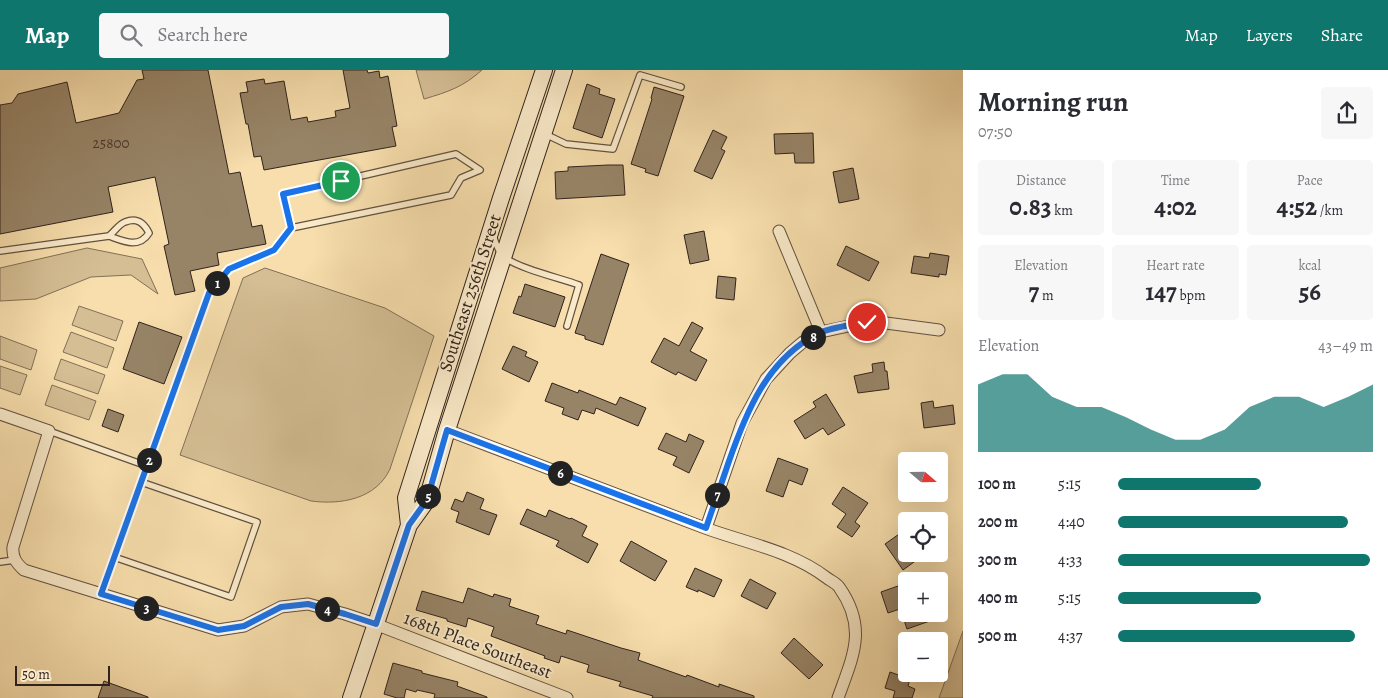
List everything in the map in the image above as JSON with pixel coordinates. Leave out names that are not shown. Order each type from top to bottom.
[{"type":"main road","name":"Southeast 256th Street","points":[[409,525],[406,498],[544,70]]},
{"type":"main road","name":"Southeast 256th Street","points":[[351,698],[409,525],[427,500],[447,430],[564,70]]},
{"type":"main road","points":[[531,108],[537,126],[544,133]]},
{"type":"street","points":[[779,231],[821,332]]},
{"type":"street","points":[[706,528],[742,423],[766,379],[803,342],[821,332],[867,322],[940,330]]},
{"type":"street","points":[[0,414],[49,431],[13,546],[12,554],[15,560]]},
{"type":"street","points":[[447,430],[706,528],[788,556],[817,570],[837,585],[848,602],[856,626],[854,651],[838,698]]},
{"type":"street","name":"168th Place Southeast","points":[[15,560],[24,570],[218,630],[244,626],[281,607],[308,604],[376,624],[567,698]]},
{"type":"lane","points":[[544,133],[566,144],[613,149],[640,75],[681,88]]},
{"type":"lane","points":[[101,594],[209,293],[229,269],[274,250],[291,228],[451,195],[462,178],[480,170],[456,154],[283,194],[291,228]]},
{"type":"lane","points":[[0,251],[109,236],[125,242],[138,242],[145,239],[149,233],[146,226],[140,221],[133,221],[124,222],[109,236]]},
{"type":"lane","points":[[492,228],[494,238],[503,256],[523,266],[579,285],[567,326]]},
{"type":"lane","points":[[49,431],[147,466]]},
{"type":"lane","points":[[114,557],[232,597],[258,522],[141,482]]},
{"type":"lane","points":[[0,562],[15,560]]},
{"type":"shaded area","points":[[416,70],[482,70],[455,88],[424,99]]},
{"type":"shaded area","points":[[87,248],[142,259],[158,294],[131,275],[91,277],[36,299],[0,301],[0,268]]},
{"type":"shaded area","points":[[265,268],[385,308],[434,336],[390,469],[376,487],[357,498],[334,502],[311,501],[180,455],[243,278]]},
{"type":"shaded area","points":[[79,306],[123,321],[116,341],[72,325]]},
{"type":"shaded area","points":[[71,332],[114,348],[107,368],[63,352]]},
{"type":"shaded area","points":[[0,336],[37,350],[31,370],[0,359]]},
{"type":"shaded area","points":[[61,359],[105,375],[98,394],[54,379]]},
{"type":"shaded area","points":[[0,366],[27,375],[20,395],[0,388]]},
{"type":"shaded area","points":[[52,385],[96,401],[89,420],[45,405]]},
{"type":"shaded area","points":[[963,631],[963,698],[939,698],[945,682],[948,682],[948,673]]},
{"type":"building","points":[[142,70],[208,70],[229,174],[240,172],[252,227],[262,225],[266,244],[217,253],[219,265],[190,271],[195,291],[175,295],[164,246],[169,244],[155,177],[108,187],[113,212],[0,234],[0,105],[12,103],[18,94],[67,82],[76,123],[119,113],[137,80],[144,79]]},
{"type":"building","points":[[343,70],[367,70],[368,73],[379,71],[380,78],[388,76],[397,126],[392,127],[396,146],[264,170],[261,156],[254,157],[248,124],[246,124],[240,93],[248,92],[246,82],[264,79],[265,84],[284,81],[291,120],[307,117],[308,122],[336,117],[335,111],[350,108]]},
{"type":"building","points":[[587,84],[600,89],[599,94],[615,99],[602,138],[573,128]]},
{"type":"building","points":[[654,87],[684,96],[658,176],[645,172],[646,169],[631,164],[652,99]]},
{"type":"building","points":[[713,130],[727,137],[721,149],[725,151],[712,179],[694,171]]},
{"type":"building","points":[[813,133],[814,163],[795,163],[794,153],[775,154],[774,134]]},
{"type":"building","points":[[623,165],[625,195],[556,199],[555,172],[568,171],[568,167]]},
{"type":"building","points":[[853,168],[859,199],[839,203],[833,172]]},
{"type":"building","points":[[704,231],[709,260],[690,264],[684,235]]},
{"type":"building","points":[[846,246],[879,262],[869,281],[837,265]]},
{"type":"building","points":[[930,253],[949,256],[946,275],[939,274],[939,277],[911,273],[914,256],[929,258]]},
{"type":"building","points":[[601,254],[629,264],[603,345],[585,339],[585,336],[575,333]]},
{"type":"building","points":[[718,276],[736,278],[734,300],[716,298]]},
{"type":"building","points":[[525,284],[565,297],[555,327],[513,313]]},
{"type":"building","points":[[139,322],[182,337],[164,384],[123,369]]},
{"type":"building","points":[[692,322],[703,328],[690,351],[707,360],[696,381],[678,372],[676,375],[651,362],[664,338],[679,346]]},
{"type":"building","points":[[513,346],[527,352],[525,356],[538,362],[529,382],[502,369]]},
{"type":"building","points":[[884,362],[889,389],[858,393],[854,376],[873,372],[872,364]]},
{"type":"building","points":[[552,383],[578,393],[579,390],[616,405],[620,397],[646,408],[638,426],[596,408],[594,414],[582,410],[578,420],[562,414],[564,408],[545,401]]},
{"type":"building","points":[[826,394],[845,425],[828,435],[823,428],[805,439],[794,421],[816,407],[813,402]]},
{"type":"building","points":[[933,401],[934,408],[953,405],[955,424],[924,428],[921,403]]},
{"type":"building","points":[[108,409],[124,415],[118,432],[102,426]]},
{"type":"building","points":[[666,433],[686,442],[689,434],[704,441],[689,473],[673,465],[677,457],[658,449]]},
{"type":"building","points":[[778,458],[808,469],[802,485],[789,480],[783,497],[766,491]]},
{"type":"building","points":[[843,487],[868,503],[855,522],[860,526],[852,537],[837,527],[846,514],[832,504]]},
{"type":"building","points":[[467,492],[484,499],[480,509],[497,515],[489,535],[456,522],[459,512],[451,509],[455,499],[463,502]]},
{"type":"building","points":[[527,509],[546,517],[549,510],[587,526],[582,536],[598,544],[588,563],[556,546],[559,541],[520,524]]},
{"type":"building","points":[[898,535],[898,562],[914,562],[903,570],[885,544]]},
{"type":"building","points":[[631,541],[667,561],[655,581],[620,561]]},
{"type":"building","points":[[695,568],[722,580],[714,597],[686,587]]},
{"type":"building","points":[[750,579],[776,593],[767,609],[741,596]]},
{"type":"building","points":[[898,586],[898,610],[888,613],[881,592]]},
{"type":"building","points":[[468,588],[493,597],[494,594],[511,599],[509,606],[539,616],[536,624],[566,634],[567,630],[640,653],[638,660],[719,687],[719,684],[754,696],[754,698],[652,698],[653,696],[619,686],[621,682],[587,672],[589,665],[561,656],[559,663],[491,636],[494,627],[468,618],[466,627],[416,610],[422,591],[463,603]]},
{"type":"building","points":[[905,622],[927,622],[907,629]]},
{"type":"building","points":[[794,638],[823,665],[809,679],[781,653]]},
{"type":"building","points":[[393,663],[458,682],[457,686],[487,698],[434,698],[435,694],[406,689],[404,698],[384,694]]},
{"type":"building","points":[[890,672],[898,675],[898,682],[909,682],[908,686],[915,689],[912,698],[893,698],[895,691],[885,688]]},
{"type":"building","points":[[104,681],[148,697],[148,698],[98,698]]},
{"type":"route","points":[[341,181],[283,194],[291,228],[274,250],[229,269],[209,293],[101,594],[218,630],[244,626],[281,607],[308,604],[376,624],[409,525],[427,500],[447,430],[706,528],[742,423],[766,379],[803,342],[821,332],[867,322]]}]
